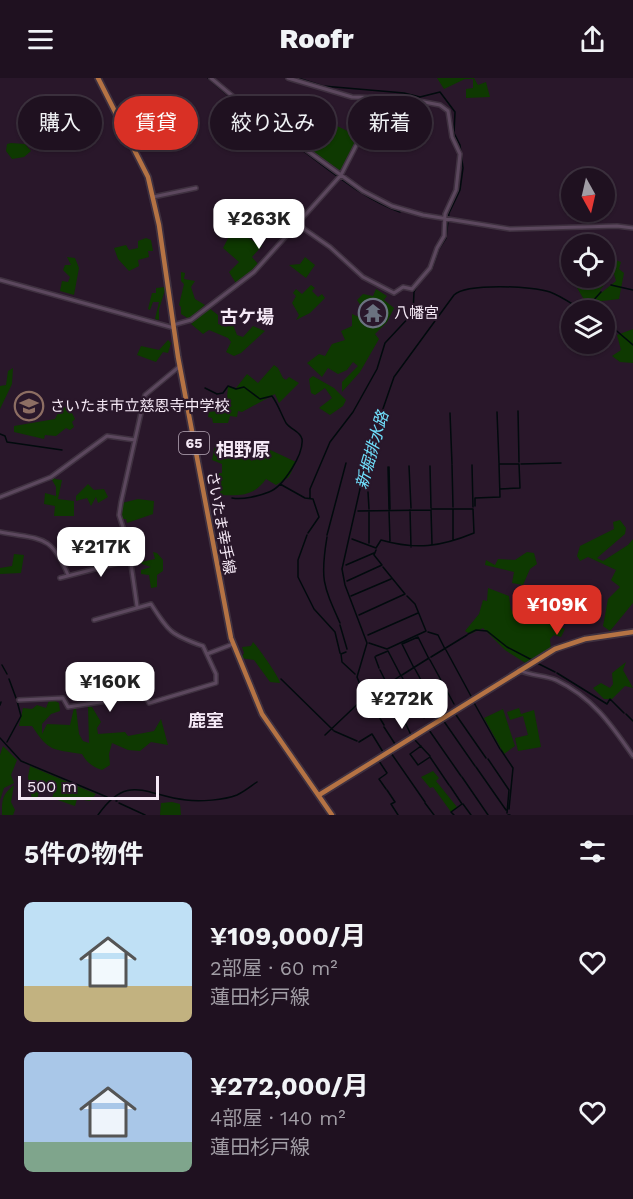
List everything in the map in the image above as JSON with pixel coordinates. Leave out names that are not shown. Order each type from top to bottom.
[{"type":"main road","name":"さいたま幸手線","points":[[98,78],[143,162],[153,197],[173,327],[233,644],[260,710],[332,815]]},
{"type":"main road","points":[[320,795],[555,649],[575,642],[633,632]]},
{"type":"street","points":[[211,78],[341,175],[370,195],[392,206],[510,229],[617,226],[633,228]]},
{"type":"street","points":[[288,78],[349,96]]},
{"type":"street","points":[[297,224],[330,247],[363,277],[397,293],[403,287],[412,289],[430,268],[446,232],[445,218],[456,190],[460,154],[452,137],[448,111],[440,105],[432,103]]},
{"type":"street","points":[[0,280],[173,327],[191,321],[243,283],[341,175],[354,150]]},
{"type":"street","points":[[153,197],[196,188]]},
{"type":"street","points":[[136,606],[119,513],[147,393],[180,366]]},
{"type":"street","points":[[0,497],[51,477],[107,436],[135,440]]},
{"type":"street","points":[[0,532],[46,540],[60,556],[68,575]]},
{"type":"street","points":[[60,579],[129,560]]},
{"type":"street","points":[[19,700],[63,698],[68,707],[145,695],[150,703],[216,683],[216,674],[203,645],[183,640],[171,632],[151,604],[136,606],[94,620]]},
{"type":"street","points":[[207,654],[233,644]]},
{"type":"street","points":[[519,670],[555,680],[590,702],[612,724],[633,756]]},
{"type":"green space","points":[[437,78],[474,78],[478,85],[486,82],[490,97],[466,98],[466,89],[473,88],[473,79],[465,79],[444,89]]},
{"type":"green space","points":[[336,126],[348,131],[348,150],[351,150],[342,169],[339,170],[311,150],[336,150]]},
{"type":"green space","points":[[7,144],[18,144],[18,150],[31,151],[24,157],[12,159],[6,151]]},
{"type":"green space","points":[[233,229],[262,246],[252,257],[258,264],[237,285],[229,272],[239,262],[223,248]]},
{"type":"green space","points":[[146,238],[151,240],[153,251],[148,251],[149,257],[138,260],[139,266],[129,271],[118,259],[114,248],[126,245],[129,250],[138,248],[138,241]]},
{"type":"green space","points":[[67,257],[75,258],[79,268],[74,295],[60,291],[62,281],[68,282],[70,277],[63,270],[65,265],[71,265]]},
{"type":"green space","points":[[305,257],[315,265],[306,278],[289,265],[300,264]]},
{"type":"green space","points":[[615,259],[621,262],[619,269],[624,273],[619,299],[584,300],[577,288],[602,288],[601,293],[607,288],[615,288]]},
{"type":"green space","points":[[181,272],[185,273],[184,279],[195,281],[191,287],[195,299],[205,305],[189,319],[181,314],[179,305],[184,284],[181,281]]},
{"type":"green space","points":[[311,285],[315,288],[312,291],[318,297],[322,294],[325,298],[310,313],[296,320],[299,315],[292,303],[296,296],[293,293],[296,289],[302,294]]},
{"type":"green space","points":[[166,287],[159,309],[159,320],[155,319],[159,302],[153,302],[150,310],[148,309],[152,293],[156,293],[156,288]]},
{"type":"green space","points":[[376,289],[387,296],[384,300],[394,308],[387,322],[375,334],[379,339],[360,372],[342,392],[342,382],[358,366],[353,362],[347,370],[338,374],[328,368],[322,377],[307,363],[319,354],[325,356],[332,344],[345,340],[341,331],[352,326],[352,314],[359,317],[363,309],[357,300],[363,294],[373,296]]},
{"type":"green space","points":[[209,308],[218,315],[218,324],[226,327],[232,322],[237,335],[243,337],[253,326],[265,331],[241,353],[234,356],[226,352],[231,342],[228,338],[209,330],[203,334],[191,324]]},
{"type":"green space","points":[[633,329],[633,363],[620,362],[612,356],[621,350],[617,335]]},
{"type":"green space","points":[[168,340],[171,343],[168,353],[163,352],[156,362],[137,355],[141,346],[159,350]]},
{"type":"green space","points":[[274,365],[283,378],[286,380],[289,377],[299,383],[279,403],[275,394],[242,412],[238,411],[237,417],[230,416],[228,423],[213,423],[212,418],[208,417],[209,412],[218,411],[221,400],[227,398],[228,386],[236,388],[247,374],[258,383]]},
{"type":"green space","points":[[13,368],[12,384],[0,409],[0,386],[6,385],[8,371]]},
{"type":"green space","points":[[313,376],[334,388],[346,400],[343,406],[330,415],[319,408],[332,398],[325,388],[315,395],[311,393],[309,379]]},
{"type":"green space","points":[[68,405],[75,419],[72,422],[74,427],[70,430],[66,428],[56,436],[45,435],[44,439],[14,432],[14,426],[55,419],[60,409]]},
{"type":"green space","points":[[227,444],[252,461],[264,447],[296,462],[289,477],[276,485],[266,479],[257,489],[246,494],[221,495],[218,482],[213,481],[212,474],[222,473],[222,464],[212,460],[215,445],[222,447]]},
{"type":"green space","points":[[55,475],[55,479],[62,480],[58,499],[74,501],[74,516],[54,516],[55,506],[44,504],[45,493],[56,496],[56,487],[51,478]]},
{"type":"green space","points":[[88,484],[94,490],[104,489],[108,497],[98,503],[96,497],[91,506],[87,498],[76,501],[76,496]]},
{"type":"green space","points":[[138,499],[154,501],[153,514],[127,523],[126,519],[122,519],[122,503]]},
{"type":"green space","points":[[620,520],[626,528],[625,534],[597,558],[603,561],[628,545],[633,539],[633,603],[610,631],[603,626],[608,599],[620,587],[611,580],[616,570],[588,557],[580,561],[577,556],[580,546],[614,529],[613,522]]},
{"type":"green space","points":[[153,552],[163,560],[163,571],[157,575],[157,587],[151,588],[149,575],[141,574],[141,570],[151,567],[141,562],[155,559]]},
{"type":"green space","points":[[527,552],[534,553],[537,564],[530,569],[523,585],[512,583],[514,572],[485,565],[486,560],[495,565],[498,559],[515,560]]},
{"type":"green space","points":[[14,554],[24,555],[21,573],[0,574],[0,568],[12,566]]},
{"type":"green space","points":[[488,588],[509,596],[511,610],[536,624],[549,623],[565,629],[561,637],[554,635],[550,639],[551,650],[527,664],[505,650],[483,628],[470,634],[465,631],[479,614],[483,600],[487,601]]},
{"type":"green space","points":[[253,642],[273,669],[280,683],[270,682],[254,660],[241,658],[244,653],[242,647],[251,646]]},
{"type":"green space","points":[[626,662],[623,670],[633,688],[625,686],[612,699],[604,699],[593,688],[601,683],[610,688],[613,684],[612,673]]},
{"type":"green space","points":[[50,698],[59,703],[60,711],[51,714],[42,724],[42,734],[47,724],[70,725],[74,708],[76,708],[79,734],[83,741],[89,743],[88,706],[92,707],[101,722],[97,728],[98,734],[125,732],[128,736],[154,731],[161,719],[168,745],[151,742],[140,751],[128,750],[112,743],[109,754],[110,765],[102,770],[99,769],[88,762],[82,754],[57,750],[47,745],[32,726],[19,726],[23,708],[32,709],[37,705],[46,708]]},
{"type":"green space","points":[[519,708],[521,714],[534,710],[541,747],[518,751],[515,738],[528,735],[523,716],[510,720],[507,712]]},
{"type":"green space","points":[[503,709],[515,746],[504,754],[484,718]]},
{"type":"green space","points":[[3,746],[17,760],[11,775],[14,783],[4,788],[0,800],[0,755]]},
{"type":"green space","points":[[30,766],[96,794],[90,801],[77,799],[75,806],[52,798],[55,789],[41,784],[37,800],[32,799],[28,777]]},
{"type":"green space","points":[[433,771],[439,778],[436,781],[457,807],[451,812],[433,787],[430,788],[421,777]]},
{"type":"green space","points":[[14,785],[11,802],[15,810],[13,815],[2,815],[4,795]]},
{"type":"green space","points":[[161,803],[180,804],[181,815],[160,815]]},
{"type":"waterway","points":[[208,78],[248,111],[347,183],[367,196],[400,212]]},
{"type":"waterway","points":[[298,78],[323,86],[404,93],[420,97],[440,92],[455,112],[454,133],[460,145],[463,168],[460,190],[449,213],[446,238],[439,249],[432,269],[425,276]]},
{"type":"waterway","points":[[310,498],[310,489],[330,442],[353,412],[377,369],[385,343],[413,313],[414,292],[418,284]]},
{"type":"waterway","points":[[615,286],[633,290]]},
{"type":"waterway","name":"新堀排水路","points":[[325,735],[365,697],[357,677],[367,643],[345,585],[342,569],[369,449],[394,377],[454,295],[461,291],[485,287],[515,287],[550,292],[565,300]]},
{"type":"waterway","points":[[594,300],[601,292]]},
{"type":"waterway","name":"新堀排水路","points":[[615,329],[633,345]]},
{"type":"waterway","points":[[205,388],[217,394],[223,393],[228,386],[236,389],[244,387],[260,399],[272,396],[286,423],[302,439],[296,461],[275,489],[251,497],[232,498]]},
{"type":"waterway","points":[[518,411],[519,462]]},
{"type":"waterway","points":[[497,412],[499,463]]},
{"type":"waterway","points":[[450,413],[452,464]]},
{"type":"waterway","points":[[0,434],[5,436],[7,442],[62,450]]},
{"type":"waterway","points":[[327,535],[346,463]]},
{"type":"waterway","points":[[521,464],[561,463]]},
{"type":"waterway","points":[[475,506],[475,498],[500,497],[499,464],[519,464],[520,488],[500,489]]},
{"type":"waterway","points":[[452,465],[453,507]]},
{"type":"waterway","points":[[472,465],[473,507]]},
{"type":"waterway","points":[[409,466],[411,508]]},
{"type":"waterway","points":[[430,466],[431,508]]},
{"type":"waterway","points":[[388,467],[389,509]]},
{"type":"waterway","points":[[389,467],[390,509]]},
{"type":"waterway","points":[[280,484],[305,498],[313,499],[319,517],[308,533]]},
{"type":"waterway","points":[[368,492],[369,509]]},
{"type":"waterway","points":[[352,539],[376,548],[381,540],[428,546],[474,533],[473,509],[432,509]]},
{"type":"waterway","points":[[453,509],[453,540]]},
{"type":"waterway","points":[[410,510],[411,547]]},
{"type":"waterway","points":[[431,510],[432,544]]},
{"type":"waterway","points":[[358,511],[431,510]]},
{"type":"waterway","points":[[389,511],[390,541]]},
{"type":"waterway","points":[[369,512],[369,543]]},
{"type":"waterway","points":[[307,535],[298,560],[298,577],[314,609],[335,632],[340,653]]},
{"type":"waterway","points":[[327,537],[324,582],[340,623]]},
{"type":"waterway","points":[[347,581],[382,565],[374,555],[376,550]]},
{"type":"waterway","points":[[346,565],[374,553]]},
{"type":"waterway","points":[[359,615],[405,594],[383,567]]},
{"type":"waterway","points":[[351,596],[391,579]]},
{"type":"waterway","points":[[369,643],[387,649],[426,631],[415,604],[407,596]]},
{"type":"waterway","points":[[368,635],[418,613]]},
{"type":"waterway","points":[[340,625],[347,649]]},
{"type":"waterway","points":[[468,634],[476,630],[487,631],[507,647],[532,660]]},
{"type":"waterway","points":[[428,632],[438,635],[445,649]]},
{"type":"waterway","points":[[431,657],[467,635]]},
{"type":"waterway","points":[[414,668],[402,644],[418,637],[429,659]]},
{"type":"waterway","points":[[446,650],[472,698]]},
{"type":"waterway","points":[[376,656],[388,651],[401,676]]},
{"type":"waterway","points":[[346,652],[341,654],[342,662],[355,674]]},
{"type":"waterway","points":[[375,657],[379,668]]},
{"type":"waterway","points":[[402,675],[429,658]]},
{"type":"waterway","points":[[430,660],[454,704]]},
{"type":"waterway","points":[[537,663],[555,672]]},
{"type":"waterway","points":[[2,665],[7,674]]},
{"type":"waterway","points":[[415,669],[441,717]]},
{"type":"waterway","points":[[373,693],[387,684],[380,670]]},
{"type":"waterway","points":[[557,673],[607,704],[610,699],[624,713]]},
{"type":"waterway","points":[[388,684],[400,676]]},
{"type":"waterway","points":[[402,677],[424,718]]},
{"type":"waterway","points":[[9,679],[16,698]]},
{"type":"waterway","points":[[281,679],[333,730]]},
{"type":"waterway","points":[[388,686],[411,735]]},
{"type":"waterway","name":"新堀排水路","points":[[365,700],[371,695]]},
{"type":"waterway","points":[[369,700],[384,725]]},
{"type":"waterway","points":[[7,742],[21,716],[17,701]]},
{"type":"waterway","points":[[473,701],[500,749]]},
{"type":"waterway","points":[[454,712],[486,758]]},
{"type":"waterway","points":[[626,714],[633,721]]},
{"type":"waterway","points":[[443,720],[475,766]]},
{"type":"waterway","points":[[384,727],[395,744]]},
{"type":"waterway","points":[[429,730],[461,776]]},
{"type":"waterway","points":[[334,731],[357,741]]},
{"type":"waterway","points":[[359,742],[372,734],[383,752]]},
{"type":"waterway","points":[[0,738],[21,761],[107,797]]},
{"type":"waterway","points":[[413,738],[430,756]]},
{"type":"waterway","points":[[421,746],[410,754],[418,765],[430,757],[449,785]]},
{"type":"waterway","points":[[501,750],[513,768],[509,809]]},
{"type":"waterway","points":[[391,753],[425,802]]},
{"type":"waterway","points":[[383,758],[379,761],[387,773]]},
{"type":"waterway","points":[[488,759],[509,790],[507,813]]},
{"type":"waterway","points":[[476,767],[506,810]]},
{"type":"waterway","points":[[386,774],[379,779],[386,789]]},
{"type":"waterway","points":[[462,777],[488,815]]},
{"type":"waterway","name":"新堀排水路","points":[[98,815],[109,802],[128,790],[205,801],[237,795],[257,782]]},
{"type":"waterway","points":[[450,786],[462,804],[451,812],[454,815]]},
{"type":"waterway","points":[[387,790],[395,802],[391,804],[398,815]]},
{"type":"waterway","points":[[119,803],[145,815]]},
{"type":"waterway","points":[[425,803],[434,815]]},
{"type":"waterway","points":[[463,804],[471,815]]},
{"type":"place","name":"八幡宮","points":[[373,313]]},
{"type":"place","name":"さいたま市立慈恩寺中学校","points":[[29,406]]},
{"type":"district","name":"古ケ場","points":[[247,316]]},
{"type":"district","name":"相野原","points":[[243,449]]},
{"type":"district","name":"鹿室","points":[[206,720]]}]
